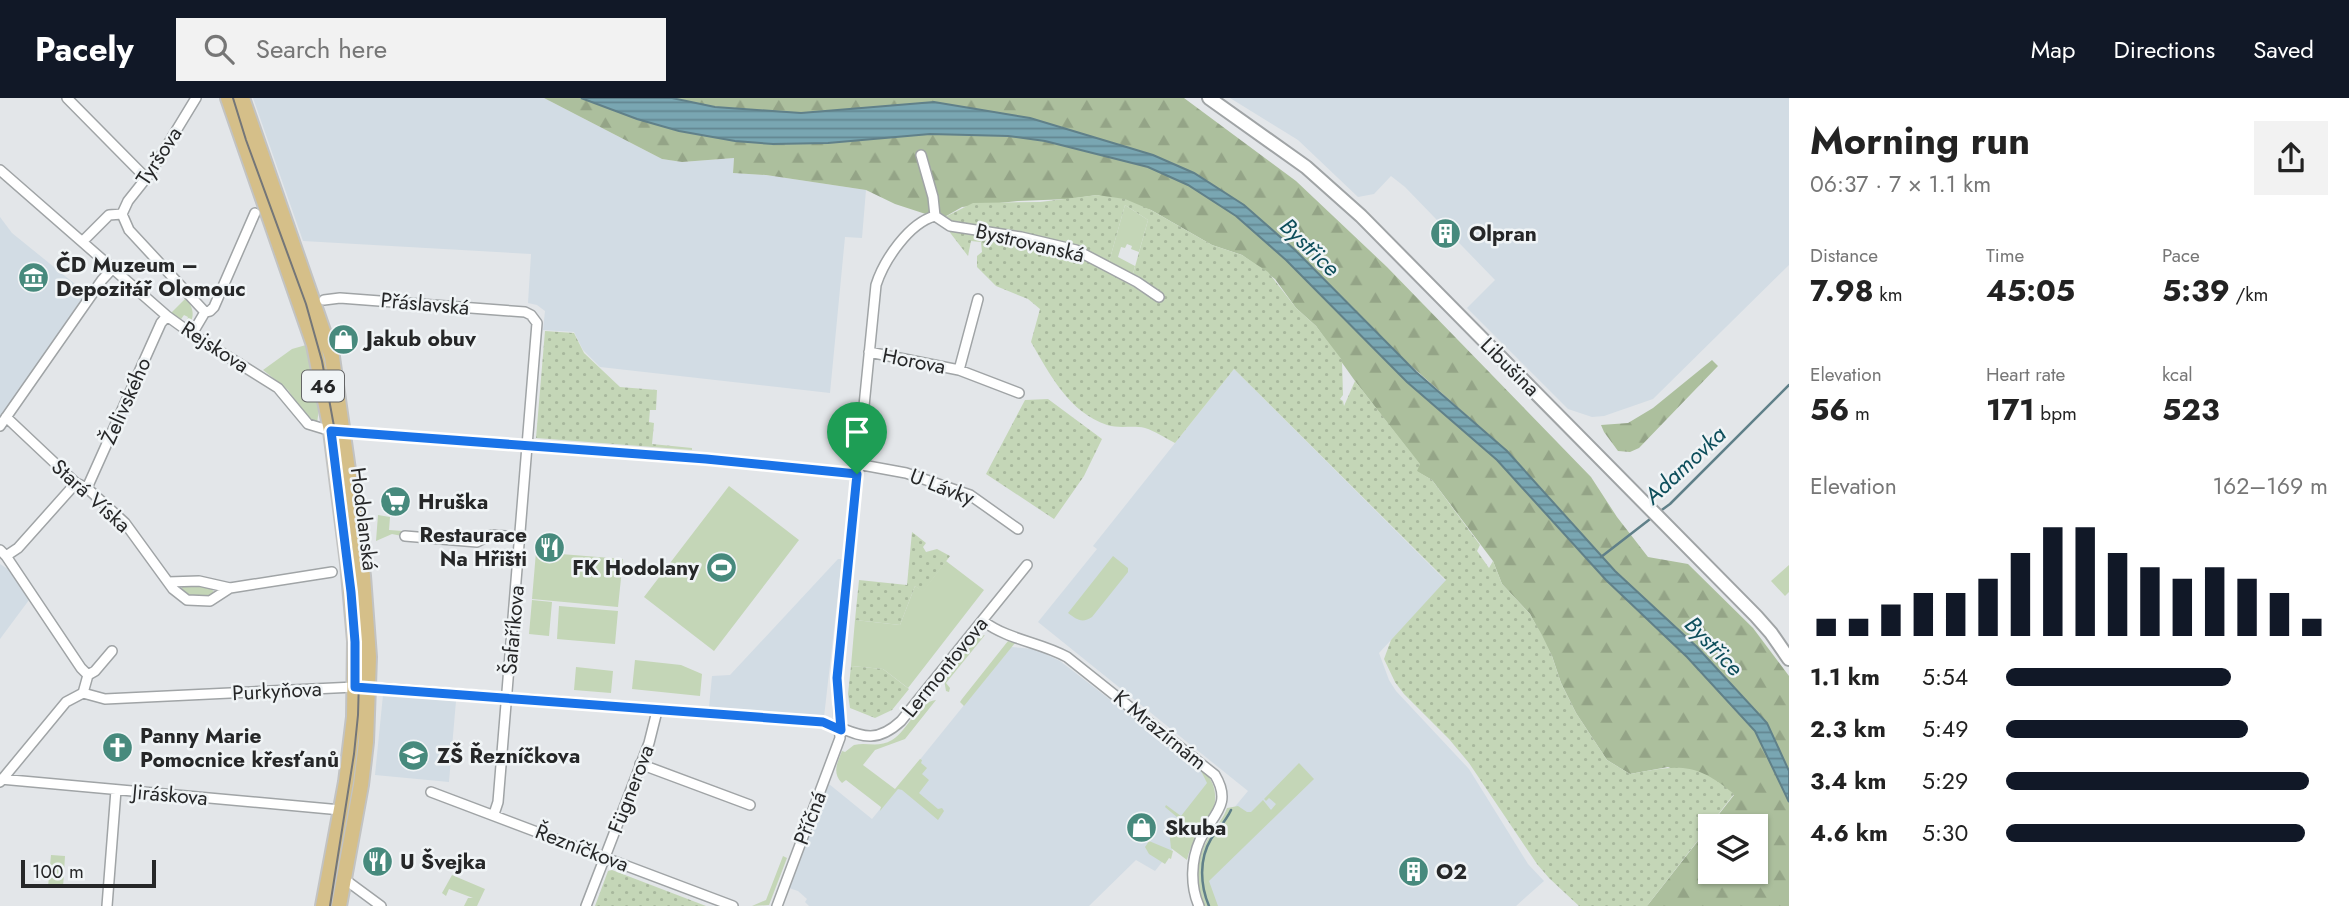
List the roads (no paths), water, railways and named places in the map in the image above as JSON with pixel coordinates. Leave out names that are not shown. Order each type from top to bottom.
[{"type":"main road","name":"46","points":[[228,98],[308,325],[337,431]]},
{"type":"main road","points":[[242,98],[328,341],[337,431],[363,576],[369,657],[323,906]]},
{"type":"main road","points":[[339,906],[364,763],[362,687]]},
{"type":"street","points":[[68,98],[146,178]]},
{"type":"street","name":"Tyršova","points":[[83,241],[109,215],[122,214],[196,98]]},
{"type":"street","name":"Libušina","points":[[1209,98],[1306,167],[1361,216],[1756,615],[1789,659]]},
{"type":"street","points":[[841,730],[837,678],[878,279],[893,253],[914,226],[922,219],[934,216],[933,197],[921,155]]},
{"type":"street","name":"Rejskova","points":[[0,170],[167,316],[278,388],[307,424],[337,431]]},
{"type":"street","points":[[192,334],[205,312],[215,307],[255,213]]},
{"type":"street","points":[[122,214],[129,230],[205,312]]},
{"type":"street","name":"Bystrovanská","points":[[934,216],[950,226],[1021,237],[1076,250],[1137,282],[1159,297]]},
{"type":"street","points":[[0,426],[114,267]]},
{"type":"street","name":"Přáslavská","points":[[324,300],[340,298],[527,313]]},
{"type":"street","name":"Horova","points":[[959,370],[978,299]]},
{"type":"street","name":"Šafaříkova","points":[[494,814],[498,802],[538,325],[527,313]]},
{"type":"street","name":"Želivského","points":[[87,488],[161,323],[167,316]]},
{"type":"street","name":"Horova","points":[[869,352],[959,370],[1019,393]]},
{"type":"street","name":"Stará Víska","points":[[6,417],[76,483],[87,488],[125,523],[179,595],[194,601],[215,599],[230,588]]},
{"type":"street","name":"U Lávky","points":[[337,431],[895,470],[970,495],[1018,529]]},
{"type":"street","points":[[76,483],[18,548],[3,553],[88,675]]},
{"type":"street","points":[[405,536],[477,542],[491,535],[520,537]]},
{"type":"street","name":"Lermontovova","points":[[841,730],[874,737],[892,730],[1027,565]]},
{"type":"street","name":"Stará Víska","points":[[168,582],[199,581],[230,588],[332,572]]},
{"type":"street","name":"K Mrazírnám","points":[[983,621],[1001,633],[1052,649],[1068,657],[1215,775],[1221,790],[1222,805],[1201,839],[1195,857],[1193,884],[1199,906]]},
{"type":"street","points":[[1,780],[61,707],[70,698],[83,693],[88,675],[96,670],[112,651]]},
{"type":"street","name":"Purkyňova","points":[[83,693],[104,699],[362,687],[823,722],[841,730]]},
{"type":"street","name":"Fügnerova","points":[[586,906],[654,726],[657,711]]},
{"type":"street","name":"Příčná","points":[[777,906],[841,730]]},
{"type":"street","points":[[640,764],[750,805]]},
{"type":"street","name":"Jiráskova","points":[[1,780],[341,810]]},
{"type":"street","points":[[107,906],[116,790]]},
{"type":"street","name":"Řezníčkova","points":[[431,792],[733,906]]},
{"type":"street","points":[[328,875],[343,878],[381,906]]},
{"type":"water","points":[[581,98],[672,98],[715,107],[801,113],[934,102],[1030,118],[1153,155],[1194,173],[1244,205],[1295,250],[1416,372],[1507,451],[1615,571],[1697,647],[1767,723],[1789,771],[1789,802],[1755,731],[1687,657],[1606,580],[1497,460],[1407,382],[1286,260],[1236,216],[1188,185],[1148,167],[1045,141],[1008,136],[930,134],[828,143],[773,144],[735,141],[679,131]]},
{"type":"waterway","name":"Adamovka","points":[[1659,512],[1789,385]]},
{"type":"waterway","name":"Adamovka","points":[[1601,557],[1654,516]]},
{"type":"waterway","points":[[1209,906],[1203,881],[1204,855],[1211,839],[1231,810]]},
{"type":"tram line","points":[[233,98],[306,304],[322,361],[340,459],[352,553],[360,644],[358,715],[330,906]]},
{"type":"place","name":"Olpran","points":[[1446,234]]},
{"type":"place","name":"ČD Muzeum – Depozitář Olomouc","points":[[33,277]]},
{"type":"place","name":"Jakub obuv","points":[[343,339]]},
{"type":"place","name":"Hruška","points":[[395,502]]},
{"type":"place","name":"Restaurace Na Hřišti","points":[[550,547]]},
{"type":"place","name":"FK Hodolany","points":[[722,568]]},
{"type":"place","name":"Panny Marie Pomocnice křesťanů","points":[[117,748]]},
{"type":"place","name":"ZŠ Řezníčkova","points":[[414,756]]},
{"type":"place","name":"Skuba","points":[[1142,828]]},
{"type":"place","name":"U Švejka","points":[[377,862]]},
{"type":"place","name":"O2","points":[[1413,872]]},
{"type":"water label","name":"Bystřice","points":[[1310,247]]},
{"type":"water label","name":"Bystřice","points":[[1714,646]]}]
